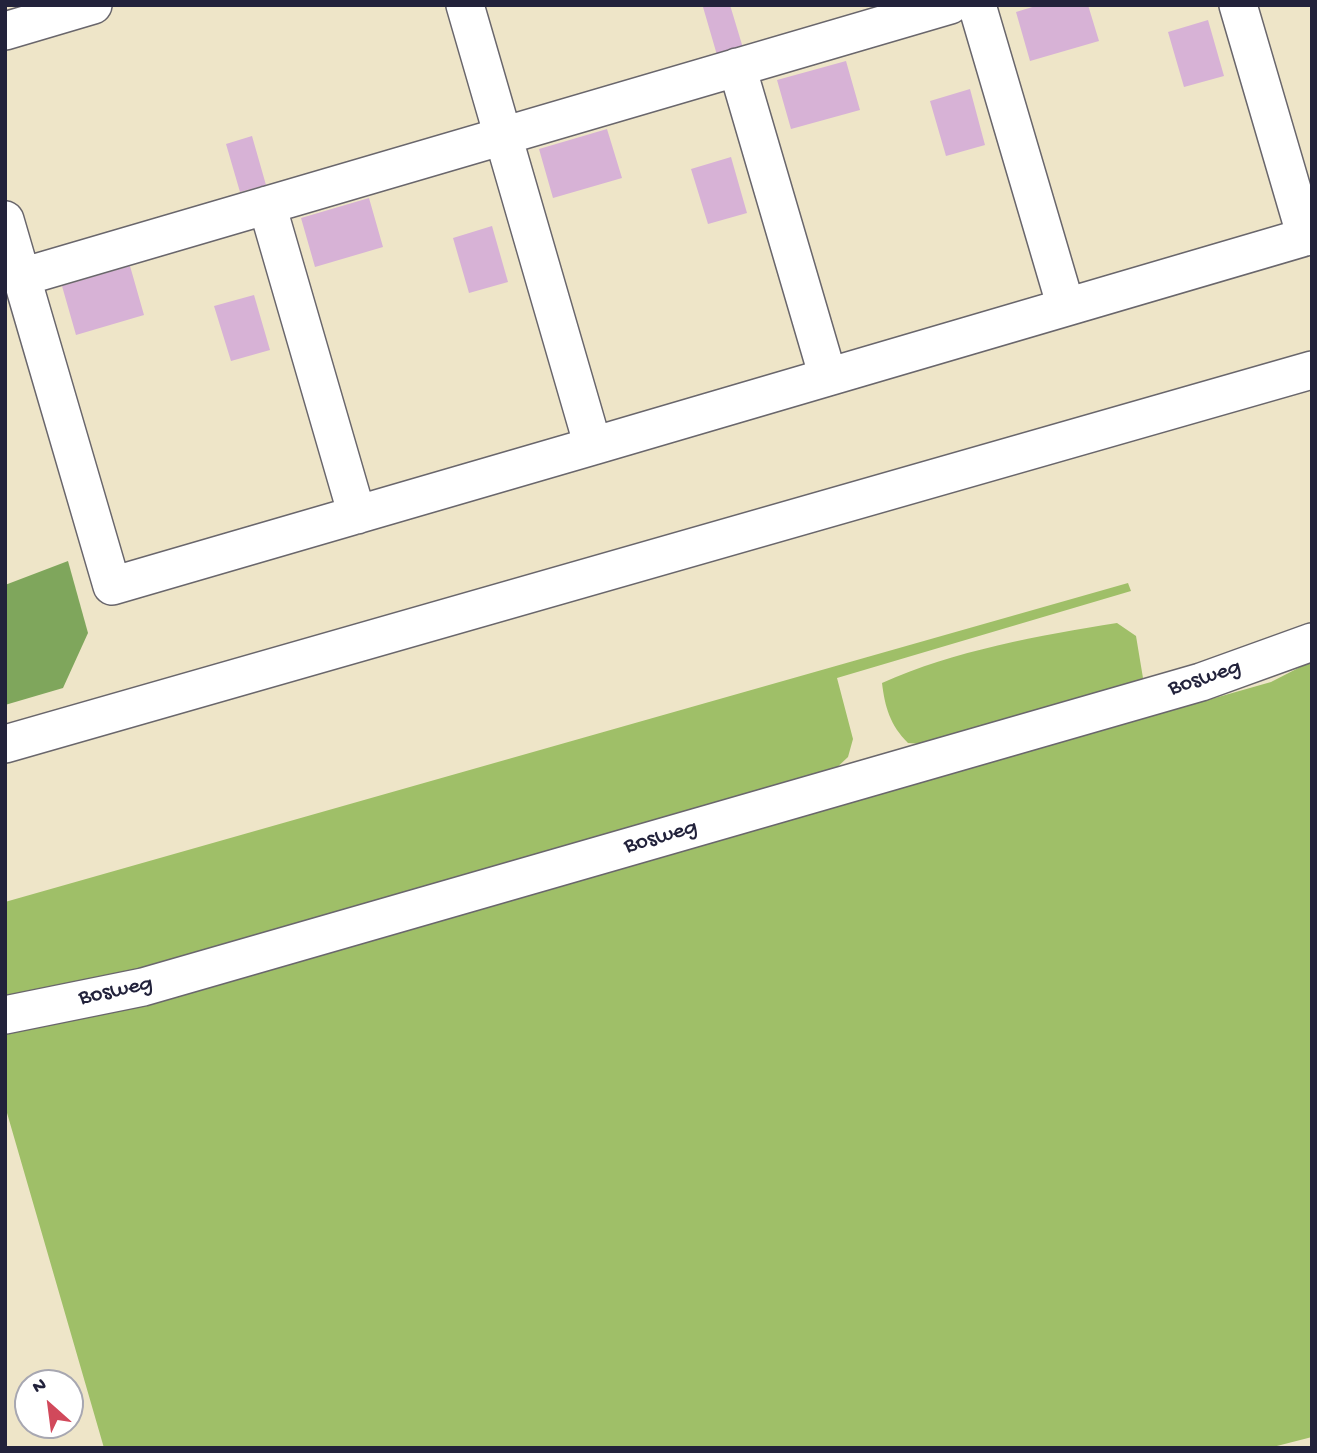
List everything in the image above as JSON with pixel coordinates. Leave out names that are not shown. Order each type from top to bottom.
[{"type":"lane","points":[[5,31],[93,5]]},
{"type":"lane","points":[[465,5],[593,446]]},
{"type":"lane","points":[[22,277],[950,5]]},
{"type":"lane","points":[[977,5],[1066,307]]},
{"type":"lane","points":[[5,220],[112,586],[1309,236],[1238,5]]},
{"type":"lane","points":[[737,67],[828,377]]},
{"type":"lane","points":[[267,205],[357,515]]},
{"type":"lane","points":[[5,744],[1312,370]]},
{"type":"lane","name":"Bosweg","points":[[5,1015],[143,987],[1201,682],[1312,642]]},
{"type":"green space","points":[[68,561],[88,633],[63,688],[5,705],[5,585]]},
{"type":"green space","points":[[1128,583],[1131,591],[837,678],[853,739],[848,757],[831,773],[124,974],[5,998],[5,902]]},
{"type":"green space","points":[[1117,623],[1136,636],[1144,684],[923,744],[908,743],[889,715],[882,683],[909,672],[968,653]]},
{"type":"green space","points":[[1312,661],[1312,1437],[1269,1448],[104,1448],[84,1379],[84,1369],[81,1369],[5,1106],[5,1031],[33,1023],[164,1001],[581,878],[1271,682]]},
{"type":"building","points":[[730,5],[743,48],[717,55],[703,7]]},
{"type":"building","points":[[1039,5],[1088,5],[1099,41],[1030,61],[1016,12]]},
{"type":"building","points":[[1208,20],[1224,76],[1184,87],[1168,32]]},
{"type":"building","points":[[846,61],[860,110],[791,129],[777,80]]},
{"type":"building","points":[[970,89],[985,145],[946,156],[930,101]]},
{"type":"building","points":[[607,129],[622,178],[553,198],[539,149]]},
{"type":"building","points":[[252,136],[266,185],[240,192],[226,144]]},
{"type":"building","points":[[731,157],[747,213],[708,224],[691,169]]},
{"type":"building","points":[[369,198],[383,247],[315,267],[301,218]]},
{"type":"building","points":[[492,226],[508,282],[469,293],[453,238]]},
{"type":"building","points":[[130,266],[144,315],[76,335],[62,286]]},
{"type":"building","points":[[254,295],[270,350],[231,361],[214,306]]}]
